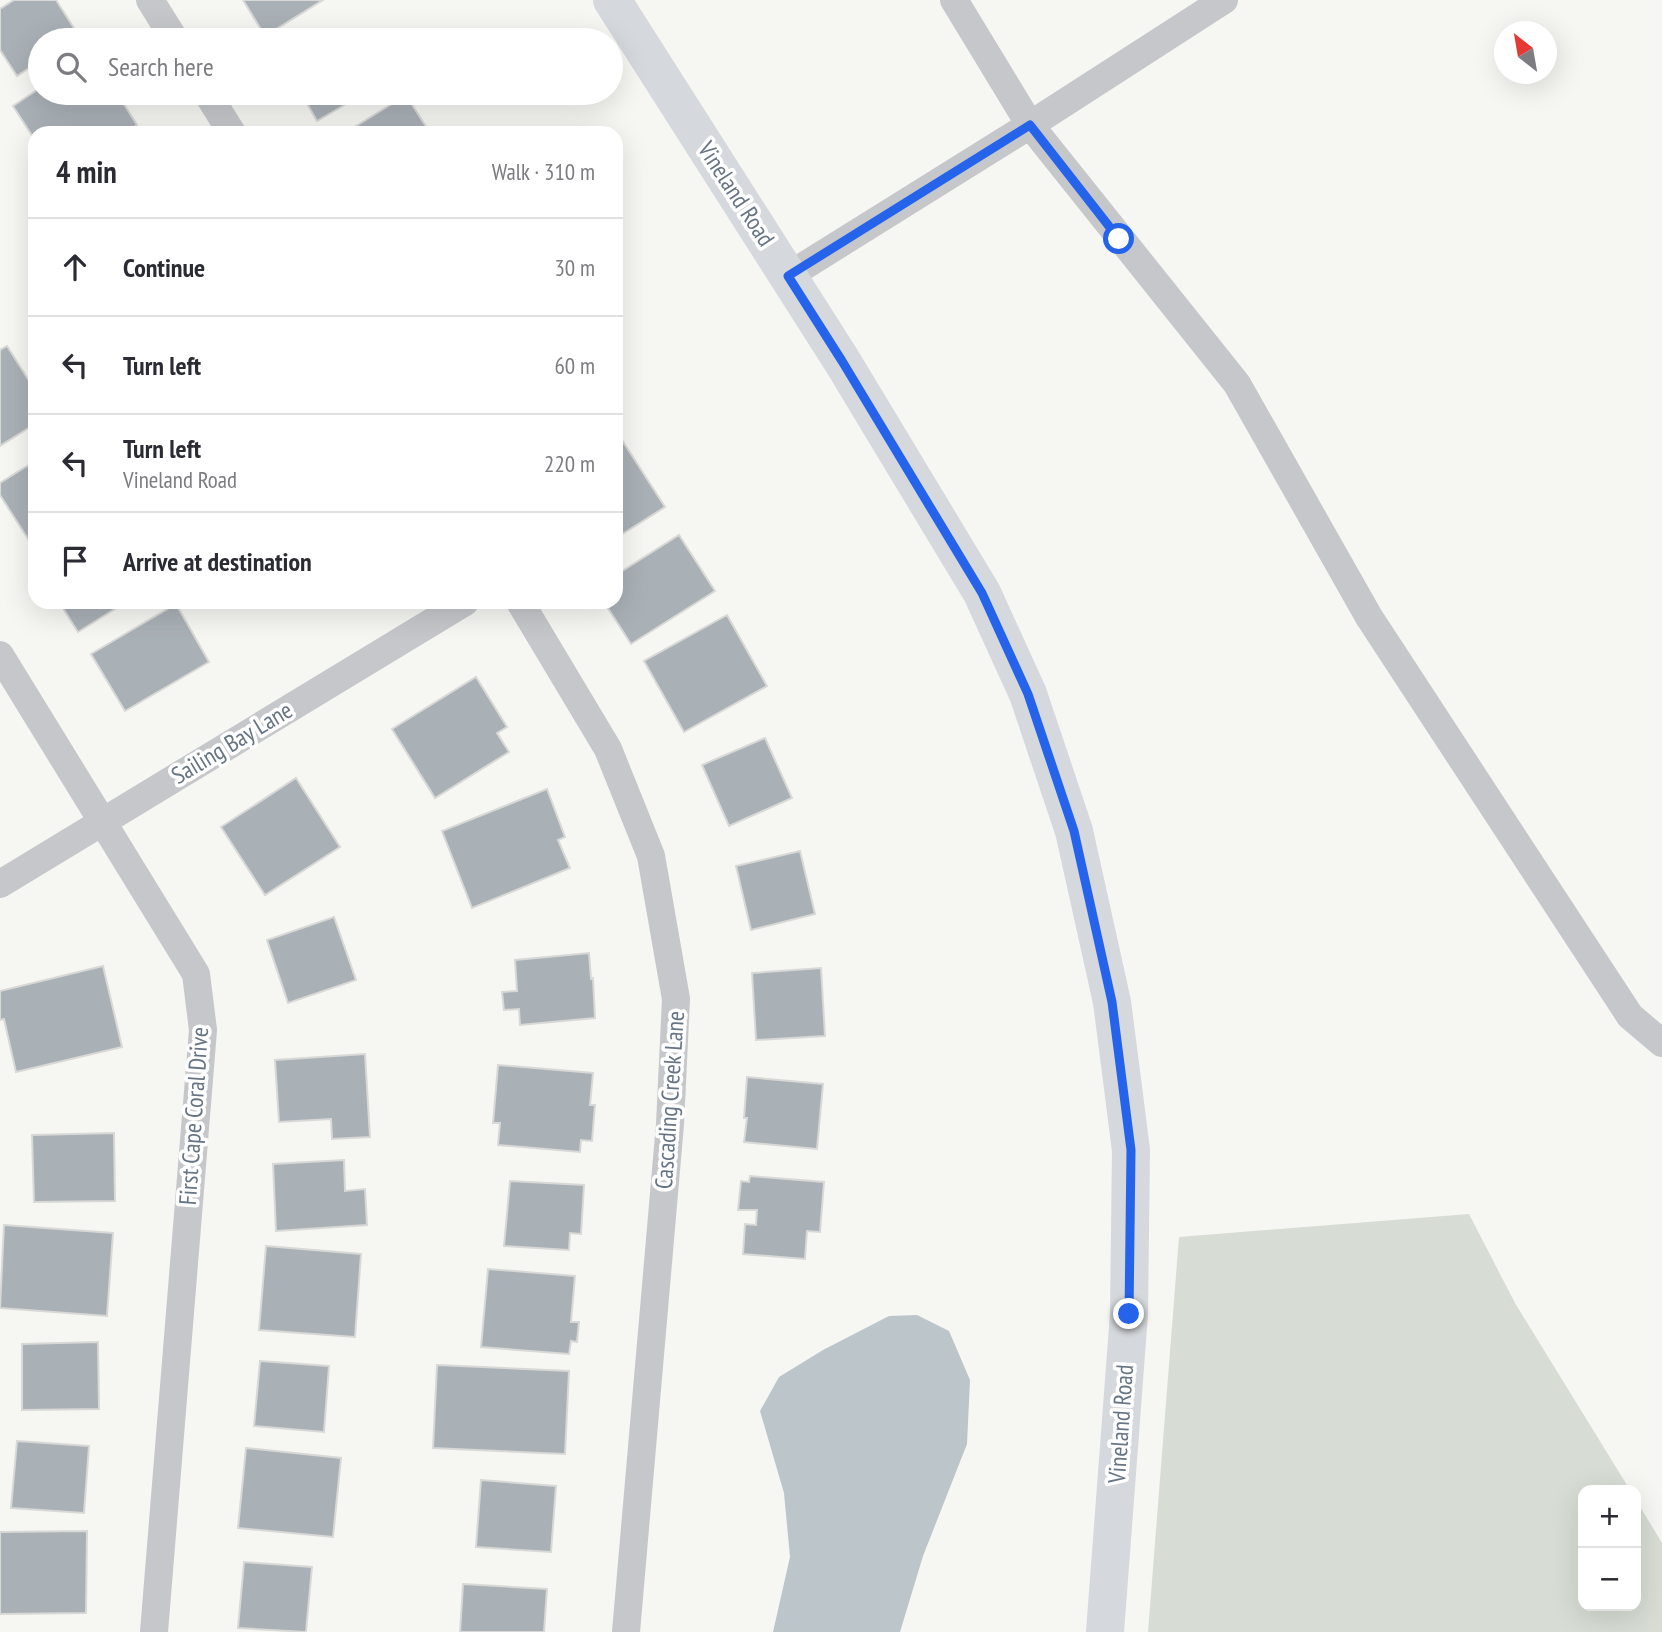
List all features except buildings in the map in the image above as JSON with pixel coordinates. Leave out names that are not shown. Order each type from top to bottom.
[{"type":"main road","name":"Vineland Road","points":[[612,0],[842,361],[982,593],[1028,694],[1074,831],[1112,1002],[1131,1150],[1129,1314],[1105,1632]]},
{"type":"street","points":[[150,0],[168,28]]},
{"type":"street","points":[[954,0],[1030,125],[1237,384],[1368,617],[1630,1016],[1662,1043]]},
{"type":"street","points":[[788,276],[1224,0]]},
{"type":"street","points":[[214,105],[228,126]]},
{"type":"street","name":"Sailing Bay Lane","points":[[0,884],[453,609]]},
{"type":"street","name":"Cascading Creek Lane","points":[[524,609],[608,749],[652,856],[676,999],[669,1138],[626,1632]]},
{"type":"street","name":"First Cape Coral Drive","points":[[0,655],[196,974],[203,1030],[154,1632]]},
{"type":"shaded area","points":[[1469,1214],[1515,1303],[1627,1485],[1578,1485],[1578,1611],[1641,1611],[1641,1508],[1662,1543],[1662,1632],[1148,1632],[1179,1237]]},
{"type":"shaded area","points":[[917,1315],[949,1331],[970,1380],[967,1444],[923,1556],[900,1632],[773,1632],[790,1557],[784,1493],[760,1411],[779,1377],[823,1350],[889,1316]]},
{"type":"route","points":[[1119,239],[1030,125],[788,276],[982,593],[1028,694],[1074,831],[1112,1002],[1131,1150],[1129,1314]]}]
